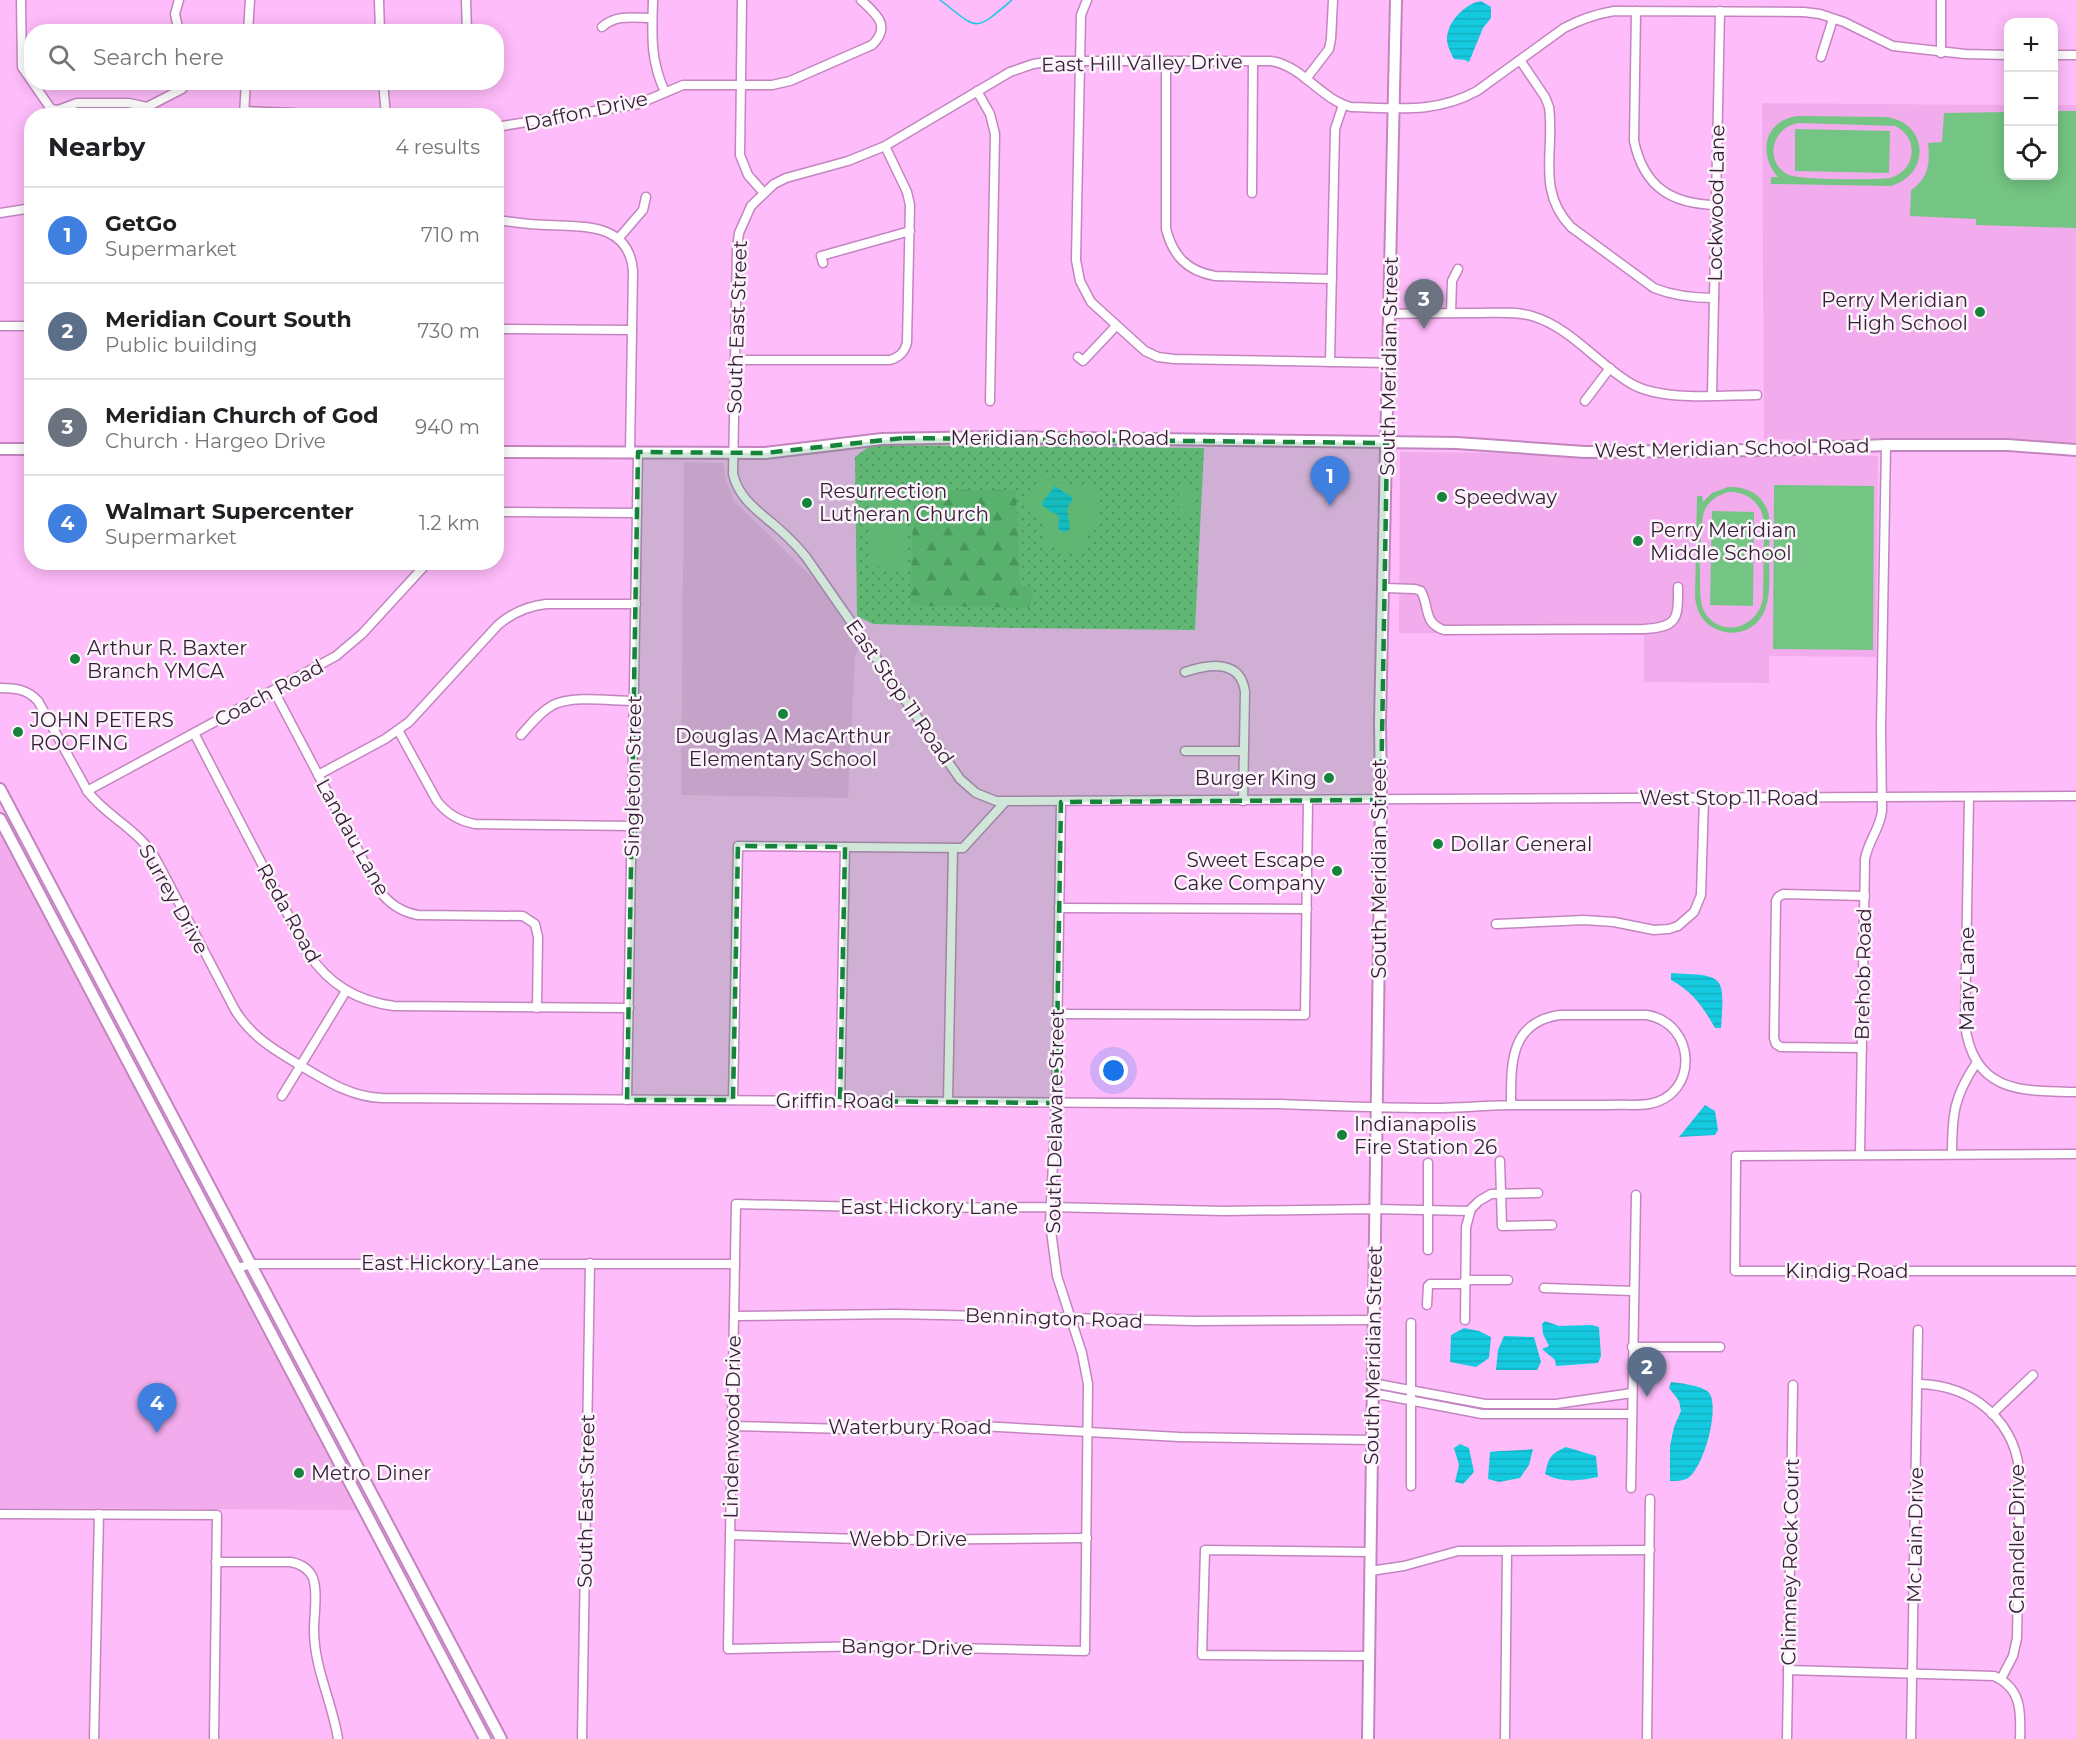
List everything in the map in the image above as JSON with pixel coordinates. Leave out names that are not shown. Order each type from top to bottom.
[{"type":"main road","name":"South Meridian Street","points":[[1368,1739],[1382,801],[1380,722],[1385,588],[1396,0]]},
{"type":"main road","name":"Meridian School Road","points":[[733,453],[791,451],[903,438],[1173,438],[1387,443]]},
{"type":"main road","name":"West Meridian School Road","points":[[1387,443],[1461,443],[1595,452],[1778,450],[1886,445],[1998,445],[2076,450]]},
{"type":"main road","points":[[0,449],[24,449]]},
{"type":"main road","points":[[504,452],[733,453]]},
{"type":"main road","points":[[0,789],[501,1739]]},
{"type":"main road","points":[[0,819],[485,1739]]},
{"type":"street","points":[[21,0],[21,64],[24,72]]},
{"type":"street","points":[[177,24],[175,14],[179,0]]},
{"type":"street","points":[[248,24],[250,0]]},
{"type":"street","points":[[379,0],[380,24]]},
{"type":"street","points":[[466,0],[466,24]]},
{"type":"street","points":[[653,0],[653,56],[657,74],[665,92]]},
{"type":"street","points":[[742,0],[740,155],[748,175],[764,193]]},
{"type":"street","name":"Daffon Drive","points":[[504,127],[638,104],[673,88],[694,83],[771,85],[790,81],[872,45],[878,39],[882,28],[880,20],[861,0]]},
{"type":"street","points":[[1087,0],[1081,15],[1076,260],[1082,286],[1091,302],[1136,345],[1158,357],[1389,363]]},
{"type":"street","points":[[1306,79],[1329,49],[1333,0]]},
{"type":"street","points":[[1941,0],[1941,53]]},
{"type":"street","points":[[1636,11],[1634,141],[1640,162],[1653,182],[1676,199],[1697,205],[1716,205]]},
{"type":"street","name":"East Hill Valley Drive","points":[[764,193],[786,178],[848,160],[885,146],[1010,72],[1033,64],[1054,61],[1281,63],[1306,79],[1329,98],[1343,105],[1394,108],[1439,106],[1462,99],[1477,91],[1578,20],[1599,13],[1636,11],[1804,12],[1844,22],[1893,46],[1941,53],[2004,54]]},
{"type":"street","name":"Lockwood Lane","points":[[1712,395],[1720,11]]},
{"type":"street","points":[[602,27],[613,20],[622,18],[652,18]]},
{"type":"street","points":[[1821,57],[1833,19]]},
{"type":"street","points":[[2058,55],[2076,55]]},
{"type":"street","points":[[1520,60],[1550,107],[1550,187],[1560,215],[1571,227],[1654,288],[1681,296],[1714,298]]},
{"type":"street","points":[[1166,61],[1166,229],[1170,245],[1176,254],[1185,264],[1199,272],[1215,276],[1332,279]]},
{"type":"street","points":[[1252,193],[1253,62]]},
{"type":"street","points":[[37,90],[51,108]]},
{"type":"street","points":[[61,108],[77,103],[129,103],[147,107],[180,90]]},
{"type":"street","points":[[244,108],[245,90]]},
{"type":"street","points":[[383,90],[385,108]]},
{"type":"street","points":[[977,91],[990,114],[995,134],[990,401]]},
{"type":"street","points":[[1330,362],[1335,129],[1343,105]]},
{"type":"street","points":[[735,360],[890,360],[902,354],[907,342],[910,205],[907,192],[885,146]]},
{"type":"street","name":"South East Street","points":[[733,453],[737,249],[739,233],[751,206],[764,193]]},
{"type":"street","points":[[504,221],[593,228],[606,231],[618,239],[643,210],[646,197]]},
{"type":"street","points":[[0,213],[24,209]]},
{"type":"street","points":[[824,263],[821,256],[910,231]]},
{"type":"street","name":"Singleton Street","points":[[618,239],[628,252],[633,265],[632,330],[637,513],[627,1100]]},
{"type":"street","points":[[1451,313],[1452,281],[1458,268]]},
{"type":"street","points":[[1390,314],[1509,313],[1530,316],[1546,321],[1560,330],[1630,383],[1646,391],[1668,395],[1757,395]]},
{"type":"street","points":[[0,326],[24,326]]},
{"type":"street","points":[[1078,357],[1083,361],[1116,326]]},
{"type":"street","points":[[504,329],[632,330]]},
{"type":"street","points":[[1585,401],[1610,368]]},
{"type":"street","name":"Brehob Road","points":[[1860,1154],[1866,851],[1881,820],[1882,797],[1886,445]]},
{"type":"street","name":"East Stop 11 Road","points":[[733,453],[734,477],[742,495],[788,537],[806,557],[958,777],[976,793],[991,800],[1005,802],[1382,801]]},
{"type":"street","points":[[504,512],[637,513]]},
{"type":"street","name":"Coach Road","points":[[87,790],[327,662],[354,641],[421,570]]},
{"type":"street","points":[[1385,588],[1421,591],[1430,622],[1434,627],[1444,630],[1661,628],[1675,620],[1678,613],[1678,587]]},
{"type":"street","points":[[318,774],[398,730],[420,710],[498,625],[515,612],[546,604],[636,604]]},
{"type":"street","points":[[1185,672],[1202,667],[1226,667],[1238,674],[1243,683],[1245,692],[1243,801]]},
{"type":"street","name":"Surrey Drive","points":[[0,688],[25,691],[40,703],[87,790],[97,802],[135,833],[151,851],[243,1022],[263,1042],[300,1065]]},
{"type":"street","name":"Landau Lane","points":[[274,691],[379,890],[393,906],[418,915],[523,916],[535,924],[538,937],[537,1008]]},
{"type":"street","points":[[521,735],[542,713],[564,701],[634,701]]},
{"type":"street","points":[[398,730],[437,801],[457,819],[475,824],[632,826]]},
{"type":"street","name":"Reda Road","points":[[194,733],[308,953],[325,974],[346,991],[370,1002],[394,1006],[629,1008]]},
{"type":"street","points":[[1185,751],[1243,751]]},
{"type":"street","name":"West Stop 11 Road","points":[[1382,801],[1408,799],[2076,796]]},
{"type":"street","name":"Mary Lane","points":[[1969,797],[1965,1026],[1967,1039],[1977,1062]]},
{"type":"street","points":[[1496,924],[1584,920],[1614,922],[1654,930],[1678,926],[1694,912],[1701,895],[1704,798]]},
{"type":"street","points":[[1058,1014],[1305,1016],[1308,801]]},
{"type":"street","points":[[733,1101],[738,846],[963,848],[1005,802]]},
{"type":"street","name":"South Delaware Street","points":[[1061,802],[1056,1103],[1049,1207],[1056,1268],[1087,1373],[1089,1395],[1086,1651]]},
{"type":"street","points":[[840,1101],[845,848]]},
{"type":"street","points":[[948,1101],[953,848]]},
{"type":"street","points":[[1862,1048],[1781,1047],[1776,1044],[1774,1038],[1776,900],[1782,894],[1865,896]]},
{"type":"street","points":[[1059,908],[1307,909]]},
{"type":"street","points":[[282,1096],[346,991]]},
{"type":"street","name":"Griffin Road","points":[[300,1065],[341,1089],[377,1098],[1280,1104],[1376,1108],[1651,1103],[1664,1098],[1672,1091],[1684,1071],[1686,1053],[1679,1035],[1662,1019],[1647,1015],[1555,1016],[1533,1025],[1517,1043],[1512,1061],[1511,1105]]},
{"type":"street","points":[[1952,1154],[1952,1125],[1957,1099],[1964,1081],[1977,1062],[1994,1079],[2010,1088],[2026,1091],[2076,1092]]},
{"type":"street","points":[[1860,1154],[2076,1154]]},
{"type":"street","name":"Kindig Road","points":[[1860,1154],[1736,1155],[1735,1271],[2076,1271]]},
{"type":"street","points":[[1500,1161],[1502,1226],[1552,1225]]},
{"type":"street","points":[[1428,1163],[1428,1250]]},
{"type":"street","points":[[1465,1320],[1466,1227],[1470,1211],[1483,1197],[1501,1193],[1538,1193]]},
{"type":"street","points":[[1631,1488],[1636,1195]]},
{"type":"street","name":"East Hickory Lane","points":[[736,1204],[906,1208],[1049,1207],[1224,1212],[1375,1209],[1470,1211]]},
{"type":"street","name":"Lindenwood Drive","points":[[728,1649],[736,1204]]},
{"type":"street","name":"South East Street","points":[[582,1739],[590,1263]]},
{"type":"street","name":"East Hickory Lane","points":[[237,1268],[252,1264],[735,1264]]},
{"type":"street","points":[[1427,1305],[1428,1285],[1508,1280]]},
{"type":"street","points":[[1544,1288],[1633,1291]]},
{"type":"street","name":"Bennington Road","points":[[734,1316],[897,1314],[1194,1321],[1373,1320]]},
{"type":"street","points":[[1411,1323],[1411,1486]]},
{"type":"street","name":"Mc Lain Drive","points":[[1911,1739],[1918,1330]]},
{"type":"street","points":[[1632,1347],[1720,1347]]},
{"type":"street","points":[[1992,1414],[2033,1375]]},
{"type":"street","name":"Chandler Drive","points":[[1918,1384],[1947,1387],[1978,1401],[2002,1426],[2012,1442],[2020,1480],[2017,1638],[2013,1656],[2001,1679]]},
{"type":"street","name":"Chimney Rock Court","points":[[1787,1739],[1793,1385]]},
{"type":"street","points":[[1372,1388],[1411,1390],[1485,1404],[1556,1404],[1632,1393]]},
{"type":"street","points":[[1372,1388],[1411,1400],[1482,1414],[1631,1414]]},
{"type":"street","name":"Waterbury Road","points":[[732,1426],[882,1430],[989,1426],[1190,1437],[1372,1440]]},
{"type":"street","points":[[1647,1739],[1650,1499]]},
{"type":"street","points":[[0,1514],[217,1515],[214,1739]]},
{"type":"street","points":[[94,1739],[99,1514]]},
{"type":"street","name":"Webb Drive","points":[[730,1535],[891,1540],[1087,1538]]},
{"type":"street","points":[[1369,1656],[1202,1655],[1205,1550],[1370,1552]]},
{"type":"street","points":[[1370,1571],[1399,1567],[1450,1552],[1650,1550]]},
{"type":"street","points":[[1505,1739],[1507,1551]]},
{"type":"street","points":[[216,1562],[291,1562],[302,1565],[309,1573],[314,1585],[314,1639],[317,1663],[338,1739]]},
{"type":"street","name":"Bangor Drive","points":[[728,1649],[871,1646],[1086,1651]]},
{"type":"street","points":[[1788,1670],[1987,1674],[2001,1679],[2013,1690],[2018,1699],[2021,1713],[2020,1739]]},
{"type":"highlighted area","points":[[903,438],[1387,443],[1381,800],[1061,802],[1056,1103],[840,1101],[845,847],[738,846],[733,1100],[627,1100],[638,452],[765,453]]},
{"type":"shaded area","points":[[1481,1],[1491,7],[1491,18],[1483,28],[1469,62],[1454,59],[1447,41],[1447,34],[1453,21],[1468,6]]},
{"type":"shaded area","name":"Perry Meridian High School","points":[[1762,103],[2004,105],[2004,180],[2058,180],[2058,105],[2076,105],[2076,447],[1764,439]]},
{"type":"shaded area","points":[[2058,111],[2076,111],[2076,228],[1976,225],[1976,219],[1910,216],[1911,190],[1922,180],[1927,170],[1928,143],[1942,142],[1944,113],[2004,112],[2004,180],[2058,180]]},
{"type":"shaded area","points":[[1800,116],[1885,117],[1899,121],[1910,128],[1917,137],[1920,148],[1918,160],[1913,171],[1904,180],[1891,186],[1771,184],[1771,177],[1778,177],[1767,157],[1768,138],[1779,123],[1788,118]],"holes":[[[1801,123],[1895,126],[1908,138],[1912,154],[1905,169],[1890,178],[1796,177],[1789,175],[1776,162],[1774,144],[1778,136],[1791,125]]]},
{"type":"shaded area","points":[[1795,129],[1890,131],[1889,173],[1795,171]]},
{"type":"shaded area","points":[[871,445],[1204,448],[1195,630],[873,624],[857,616],[855,457]]},
{"type":"shaded area","name":"Perry Meridian Middle School","points":[[1400,452],[1878,456],[1876,657],[1769,656],[1769,683],[1644,682],[1644,635],[1399,633]]},
{"type":"shaded area","points":[[684,462],[723,463],[734,501],[817,582],[860,646],[855,656],[848,798],[681,795]]},
{"type":"shaded area","points":[[1044,475],[1057,479],[1054,482],[1066,483],[1086,493],[1090,486],[1100,484],[1099,530],[1087,530],[1085,551],[1060,551],[1059,546],[1042,545],[1045,521],[1025,501],[1037,478]]},
{"type":"shaded area","points":[[1774,485],[1874,486],[1873,650],[1773,649]]},
{"type":"shaded area","points":[[869,486],[908,487],[905,568],[868,567]]},
{"type":"shaded area","points":[[1055,486],[1073,498],[1067,509],[1070,529],[1066,532],[1058,528],[1057,514],[1041,504]]},
{"type":"shaded area","points":[[1728,487],[1750,491],[1759,497],[1768,512],[1770,530],[1768,598],[1761,618],[1753,626],[1740,632],[1726,632],[1711,626],[1698,611],[1695,596],[1697,496],[1702,496],[1703,502],[1712,493]],"holes":[[[1735,492],[1753,500],[1761,510],[1763,517],[1763,597],[1755,616],[1740,626],[1730,627],[1721,626],[1713,621],[1705,613],[1701,604],[1700,555],[1706,508],[1721,495]]]},
{"type":"shaded area","points":[[1179,488],[1194,488],[1194,514],[1179,514]]},
{"type":"shaded area","points":[[1712,511],[1754,512],[1753,606],[1710,605]]},
{"type":"shaded area","points":[[0,832],[360,1510],[0,1508]]},
{"type":"shaded area","points":[[1671,973],[1702,975],[1717,981],[1721,987],[1722,997],[1721,1028],[1715,1028],[1697,1001],[1671,980]]},
{"type":"shaded area","points":[[1705,1105],[1715,1111],[1718,1130],[1715,1135],[1679,1137]]},
{"type":"shaded area","points":[[1545,1321],[1559,1326],[1592,1325],[1599,1327],[1601,1356],[1598,1363],[1556,1366],[1555,1360],[1542,1349],[1549,1346],[1543,1334],[1542,1324]]},
{"type":"shaded area","points":[[1464,1328],[1479,1331],[1491,1337],[1489,1358],[1476,1367],[1450,1362],[1451,1335]]},
{"type":"shaded area","points":[[1504,1336],[1534,1337],[1541,1362],[1537,1370],[1496,1370],[1498,1350]]},
{"type":"shaded area","points":[[1671,1382],[1692,1385],[1708,1391],[1713,1413],[1708,1438],[1699,1463],[1688,1478],[1677,1481],[1670,1481],[1670,1446],[1674,1427],[1681,1411],[1679,1401],[1669,1388]]},
{"type":"shaded area","points":[[1460,1444],[1469,1448],[1474,1472],[1463,1484],[1455,1482],[1459,1465],[1454,1448]]},
{"type":"shaded area","points":[[1566,1447],[1596,1456],[1598,1477],[1570,1480],[1557,1479],[1545,1474],[1551,1457]]},
{"type":"shaded area","points":[[1533,1449],[1529,1465],[1520,1478],[1499,1482],[1488,1479],[1490,1452]]},
{"type":"green space","points":[[926,490],[1016,490],[1020,584],[1033,588],[1033,596],[1028,608],[910,604],[913,516]]},
{"type":"waterway","points":[[940,0],[962,17],[976,24],[990,18],[1012,0]]},
{"type":"place","name":"Perry Meridian High School","points":[[1980,312]]},
{"type":"place","name":"Meridian Church of God","points":[[1424,329]]},
{"type":"place","name":"Speedway","points":[[1442,497]]},
{"type":"place","name":"Resurrection Lutheran Church","points":[[807,503]]},
{"type":"place","name":"GetGo","points":[[1330,506]]},
{"type":"place","name":"Perry Meridian Middle School","points":[[1638,541]]},
{"type":"place","name":"Arthur R. Baxter Branch YMCA","points":[[75,659]]},
{"type":"place","name":"Douglas A MacArthur Elementary School","points":[[783,714]]},
{"type":"place","name":"JOHN PETERS ROOFING","points":[[18,732]]},
{"type":"place","name":"Burger King","points":[[1329,778]]},
{"type":"place","name":"Dollar General","points":[[1438,844]]},
{"type":"place","name":"Sweet Escape Cake Company","points":[[1337,871]]},
{"type":"place","name":"Indianapolis Fire Station 26","points":[[1342,1135]]},
{"type":"place","name":"Meridian Court South","points":[[1647,1397]]},
{"type":"place","name":"Walmart Supercenter","points":[[157,1433]]},
{"type":"place","name":"Metro Diner","points":[[299,1473]]}]
